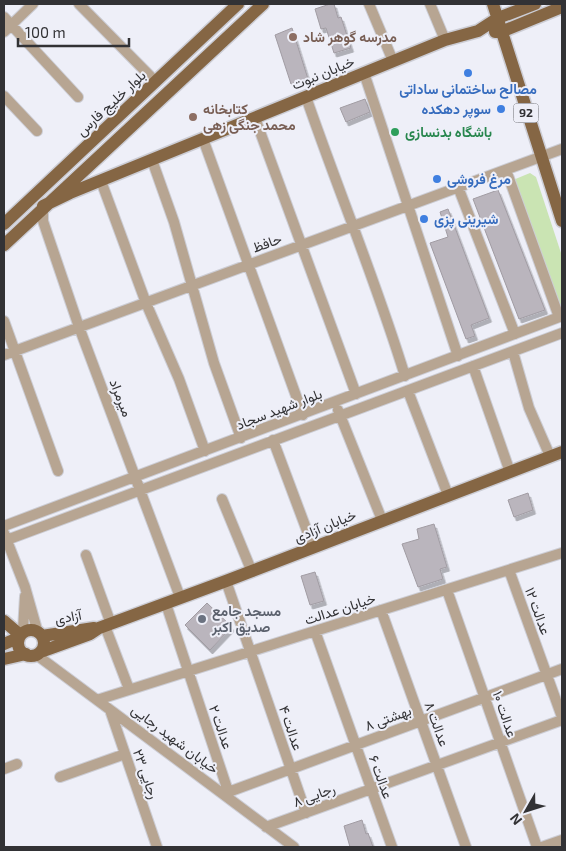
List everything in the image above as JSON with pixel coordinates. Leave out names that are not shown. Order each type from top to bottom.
[{"type":"main road","name":"بلوار خلیج فارس","points":[[4,224],[238,4]]},
{"type":"main road","points":[[4,245],[43,206],[263,4]]},
{"type":"main road","name":"92","points":[[493,4],[540,157],[562,221]]},
{"type":"main road","name":"خیابان نبوت","points":[[478,31],[498,18],[535,4]]},
{"type":"main road","name":"خیابان نبوت","points":[[43,206],[101,180],[445,40],[478,31],[501,32],[562,7]]},
{"type":"main road","points":[[34,196],[43,206]]},
{"type":"main road","name":"خیابان آزادی","points":[[105,626],[226,582],[556,454]]},
{"type":"main road","points":[[4,621],[20,634]]},
{"type":"main road","name":"آزادی","points":[[40,634],[105,626]]},
{"type":"main road","name":"آزادی","points":[[36,654],[90,634],[105,626]]},
{"type":"main road","points":[[4,644],[32,629],[40,634],[45,644],[36,654],[4,659]]},
{"type":"main road","points":[[20,634],[19,645],[36,654]]},
{"type":"street","points":[[33,4],[6,24],[78,97]]},
{"type":"street","points":[[79,4],[156,82]]},
{"type":"street","points":[[368,4],[393,61]]},
{"type":"street","points":[[430,4],[445,40]]},
{"type":"street","points":[[364,73],[458,356]]},
{"type":"street","points":[[4,96],[37,131]]},
{"type":"street","points":[[306,97],[352,227],[383,304],[405,376]]},
{"type":"street","points":[[255,118],[356,394]]},
{"type":"street","points":[[203,139],[304,415]]},
{"type":"street","name":"حافظ","points":[[4,355],[562,149]]},
{"type":"street","points":[[152,160],[174,222],[214,363],[241,438]]},
{"type":"street","points":[[506,170],[561,316]]},
{"type":"street","points":[[101,180],[146,303],[179,379],[205,451]]},
{"type":"street","points":[[458,187],[515,334]]},
{"type":"street","name":"میرمراد","points":[[43,206],[43,221],[79,327],[180,598]]},
{"type":"street","name":"بلوار شهید سجاد","points":[[4,526],[304,415],[561,316]]},
{"type":"street","points":[[4,321],[58,471]]},
{"type":"street","name":"بلوار شهید سجاد","points":[[5,538],[141,490],[562,333]]},
{"type":"street","points":[[513,352],[529,408],[556,454]]},
{"type":"street","points":[[473,366],[510,472]]},
{"type":"street","points":[[408,391],[448,495]]},
{"type":"street","points":[[335,402],[382,520]]},
{"type":"street","points":[[272,440],[313,547]]},
{"type":"street","points":[[222,499],[252,572]]},
{"type":"street","points":[[5,538],[25,587],[40,634]]},
{"type":"street","name":"خیابان عدالت","points":[[97,700],[562,553]]},
{"type":"street","points":[[86,556],[105,626],[129,690]]},
{"type":"street","name":"عدالت ۱۲","points":[[509,570],[562,719]]},
{"type":"street","name":"عدالت ۴","points":[[226,582],[306,813]]},
{"type":"street","points":[[20,634],[25,587]]},
{"type":"street","name":"عدالت ۱۰","points":[[447,590],[537,847]]},
{"type":"street","name":"عدالت ۲","points":[[166,604],[225,792]]},
{"type":"street","name":"عدالت ۸","points":[[381,610],[466,847]]},
{"type":"street","name":"عدالت ۶","points":[[315,631],[392,847]]},
{"type":"street","name":"خیابان شهید رجایی","points":[[36,654],[110,710],[225,792],[266,827],[294,847]]},
{"type":"street","name":"بهشتی ۸","points":[[225,792],[562,669]]},
{"type":"street","name":"رجایی ۲۳","points":[[110,710],[157,847]]},
{"type":"street","name":"رجایی ۸","points":[[266,827],[562,719]]},
{"type":"street","points":[[60,777],[125,754]]},
{"type":"street","points":[[4,769],[17,764]]},
{"type":"street","points":[[542,847],[562,840]]},
{"type":"green space","points":[[530,173],[536,177],[562,256],[562,308],[560,309],[513,180]]},
{"type":"building","points":[[334,4],[338,18],[341,17],[351,48],[334,53],[326,28],[321,29],[315,9]]},
{"type":"building","points":[[292,28],[308,79],[291,84],[275,35]]},
{"type":"building","points":[[365,99],[370,112],[346,122],[340,108]]},
{"type":"building","points":[[498,190],[545,310],[519,319],[473,199]]},
{"type":"building","points":[[448,209],[489,318],[471,325],[475,336],[466,339],[430,243],[448,237],[440,212]]},
{"type":"building","points":[[528,493],[533,510],[514,517],[508,500]]},
{"type":"building","points":[[434,524],[447,567],[440,569],[443,579],[418,587],[402,544],[419,539],[417,529]]},
{"type":"building","points":[[315,572],[324,601],[310,605],[301,576]]},
{"type":"building","points":[[207,603],[232,627],[210,650],[185,625]]},
{"type":"building","points":[[362,820],[366,834],[368,833],[373,847],[350,847],[344,826]]},
{"type":"place","name":"مدرسه گوهر شاد","points":[[293,37]]},
{"type":"place","name":"مصالح ساختمانی ساداتی","points":[[468,73]]},
{"type":"place","name":"سوپر دهکده","points":[[501,109]]},
{"type":"place","name":"کتابخانه محمد جنگی زهی","points":[[193,117]]},
{"type":"place","name":"باشگاه بدنسازی","points":[[395,132]]},
{"type":"place","name":"مرغ فروشی","points":[[437,179]]},
{"type":"place","name":"شیرینی پزی","points":[[424,219]]},
{"type":"place","name":"مسجد جامع صدیق اکبر","points":[[202,619]]}]
